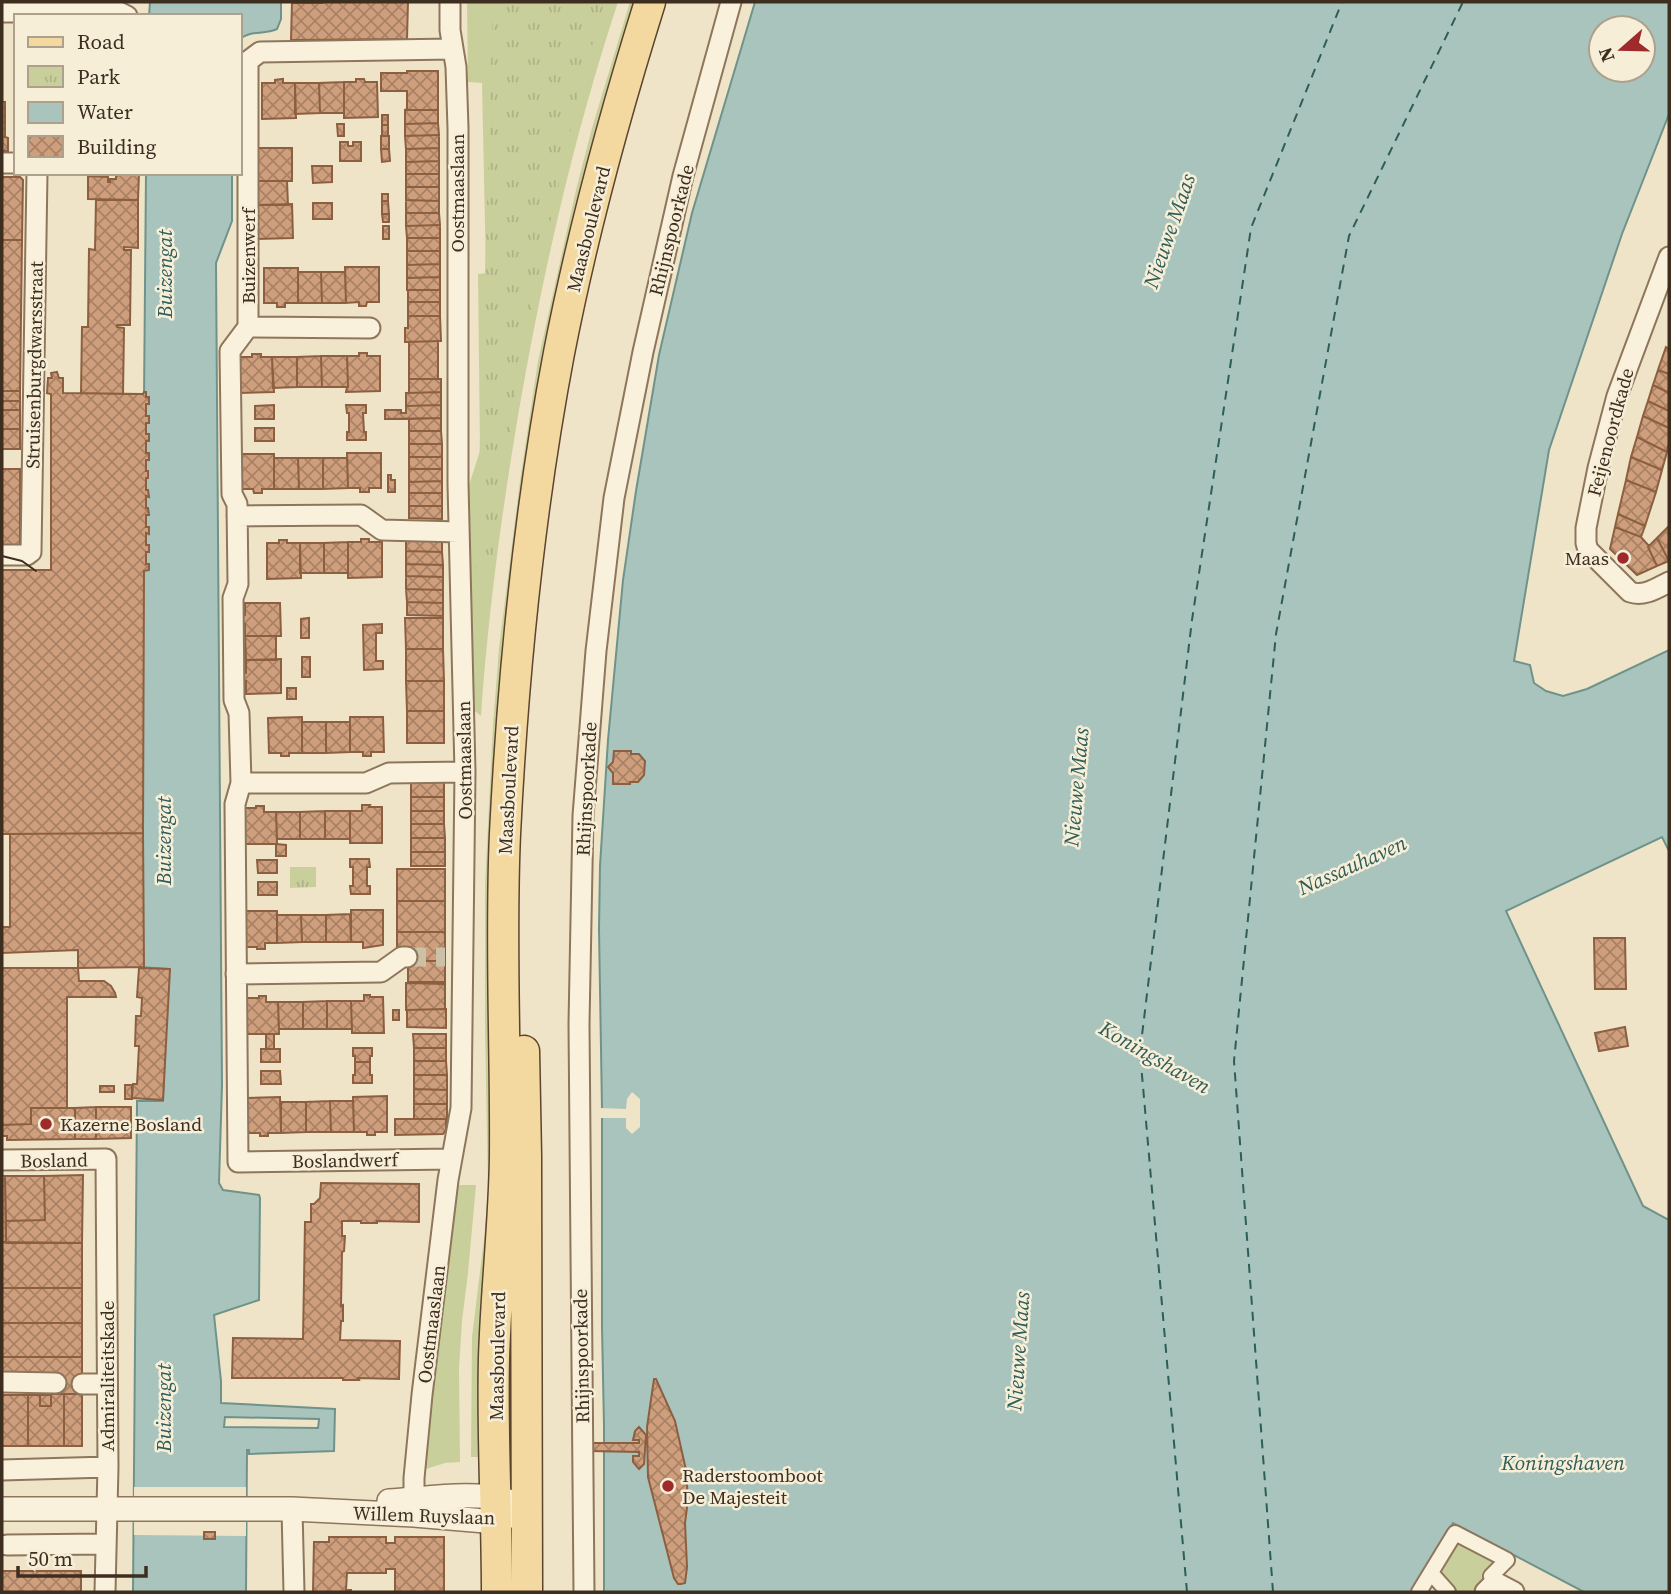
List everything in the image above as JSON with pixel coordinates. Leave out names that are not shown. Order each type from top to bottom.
[{"type":"main road","name":"Maasboulevard","points":[[498,1592],[494,1356],[505,1158],[502,995],[506,811],[517,662],[533,521],[559,353],[592,209],[650,2]]},
{"type":"main road","name":"Maasboulevard","points":[[527,1592],[526,1156],[522,917],[532,715],[552,529],[578,355],[612,202],[670,2]]},
{"type":"street","name":"Oostmaaslaan","points":[[414,1507],[422,1395],[461,1108],[454,957],[465,772],[459,532],[458,128],[450,2]]},
{"type":"street","name":"Rhijnspoorkade","points":[[584,1592],[579,1024],[583,816],[596,651],[614,498],[635,390],[683,177],[731,2]]},
{"type":"street","points":[[2,12],[123,14]]},
{"type":"street","name":"Buizenwerf","points":[[370,328],[248,327],[248,61],[260,52],[453,49]]},
{"type":"street","name":"Struisenburgdwarsstraat","points":[[2,555],[27,555],[31,552],[37,175]]},
{"type":"street","name":"Feijenoordkade","points":[[1667,267],[1617,396],[1598,468],[1586,528],[1586,543],[1588,550],[1626,590],[1634,594],[1644,593],[1669,582]]},
{"type":"street","points":[[248,327],[230,351],[232,494],[237,504],[238,584],[233,598],[234,700],[239,713],[241,783],[235,804],[236,974],[381,972],[402,957],[407,957]]},
{"type":"street","points":[[237,516],[361,515],[382,530],[459,532]]},
{"type":"street","points":[[241,783],[366,783],[389,773],[465,772]]},
{"type":"street","name":"Boslandwerf","points":[[236,974],[238,1161],[452,1159]]},
{"type":"street","name":"Bosland","points":[[2,1160],[106,1159]]},
{"type":"street","name":"Admiraliteitskade","points":[[105,1592],[108,1468],[106,1159]]},
{"type":"street","points":[[2,1382],[56,1383]]},
{"type":"street","points":[[82,1384],[107,1384]]},
{"type":"street","points":[[2,1470],[108,1468]]},
{"type":"street","name":"Willem Ruyslaan","points":[[2,1509],[414,1507],[466,1496],[497,1510],[527,1507]]},
{"type":"street","points":[[292,1509],[294,1592]]},
{"type":"street","points":[[1419,1592],[1455,1533],[1507,1560],[1491,1576],[1490,1587],[1514,1592]]},
{"type":"street","points":[[7,1545],[106,1544]]},
{"type":"street","points":[[1431,1573],[1448,1592]]},
{"type":"green space","points":[[467,2],[618,2],[574,153],[528,358],[496,562],[481,716],[472,709],[470,700],[469,485],[480,451],[478,274],[486,273],[482,83],[468,82]]},
{"type":"green space","points":[[493,2],[607,2],[585,66],[523,345],[492,567],[476,572]]},
{"type":"green space","points":[[630,2],[638,2],[558,308],[496,1099],[480,1336],[479,1457],[471,1457],[472,1337],[488,1189],[485,885],[499,648],[538,361],[576,190]]},
{"type":"green space","points":[[290,867],[316,867],[316,887],[290,888]]},
{"type":"green space","points":[[459,1185],[476,1185],[459,1368],[460,1462],[445,1463],[423,1470],[446,1251]]},
{"type":"green space","points":[[511,1273],[516,1461],[506,1461],[506,1376]]},
{"type":"green space","points":[[1456,1538],[1502,1562],[1471,1592],[1452,1592],[1435,1573]]},
{"type":"water","points":[[150,2],[281,2],[281,19],[277,29],[248,34],[242,38],[242,14],[149,14]]},
{"type":"water","points":[[755,2],[1669,2],[1669,114],[1622,234],[1549,450],[1514,661],[1530,665],[1534,683],[1546,691],[1563,696],[1587,689],[1669,650],[1669,851],[1662,837],[1506,911],[1643,1206],[1669,1220],[1669,1592],[1584,1592],[1453,1523],[1411,1592],[604,1592],[600,866],[608,740],[623,580],[659,355],[692,213]]},
{"type":"water","name":"Buizengat","points":[[146,175],[232,175],[232,221],[216,263],[222,1085],[219,1183],[223,1190],[259,1195],[260,1198],[259,1300],[214,1315],[221,1403],[335,1409],[334,1451],[249,1454],[247,1450],[246,1592],[133,1592],[137,1101],[163,1101],[168,969],[139,967]],"holes":[[[225,1417],[319,1419],[318,1428],[224,1427]]]},
{"type":"pier","points":[[632,1092],[640,1099],[640,1127],[632,1134],[626,1128],[626,1118],[599,1118],[599,1108],[626,1109],[627,1099]]},
{"type":"pier","points":[[134,1487],[246,1487],[246,1536],[134,1535]]},
{"type":"building","points":[[408,2],[407,39],[291,40],[292,3]]},
{"type":"building","points":[[438,71],[438,110],[405,110],[407,91],[381,91],[381,73]]},
{"type":"building","points":[[283,79],[283,83],[295,83],[296,118],[262,119],[262,83],[275,83],[275,80]]},
{"type":"building","points":[[356,79],[377,82],[378,117],[344,118],[344,82],[356,82]]},
{"type":"building","points":[[344,82],[344,113],[320,113],[319,83]]},
{"type":"building","points":[[295,83],[319,83],[320,113],[295,114]]},
{"type":"building","points":[[2,102],[5,102],[5,137],[8,138],[8,151],[2,151]]},
{"type":"building","points":[[405,110],[438,110],[438,123],[405,124]]},
{"type":"building","points":[[382,115],[388,115],[388,125],[382,125]]},
{"type":"building","points":[[438,123],[439,135],[405,136],[405,124]]},
{"type":"building","points":[[337,124],[344,124],[344,136],[338,136]]},
{"type":"building","points":[[382,125],[388,125],[388,136],[382,136]]},
{"type":"building","points":[[439,135],[439,148],[406,149],[405,136]]},
{"type":"building","points":[[381,136],[389,136],[389,149],[381,149]]},
{"type":"building","points":[[340,142],[348,142],[348,146],[353,146],[353,142],[361,142],[361,161],[340,161]]},
{"type":"building","points":[[257,148],[292,148],[292,181],[257,181]]},
{"type":"building","points":[[439,148],[439,161],[406,162],[406,149]]},
{"type":"building","points":[[381,149],[389,149],[390,161],[382,162]]},
{"type":"building","points":[[439,161],[439,174],[406,174],[406,162]]},
{"type":"building","points":[[312,166],[332,166],[332,182],[313,183]]},
{"type":"building","points":[[406,174],[439,174],[439,187],[406,187]]},
{"type":"building","points":[[116,175],[139,175],[138,200],[88,199],[88,176],[108,177],[108,182],[110,179],[116,179]]},
{"type":"building","points":[[2,177],[20,177],[23,180],[22,240],[2,240]]},
{"type":"building","points":[[257,181],[287,181],[288,205],[257,205]]},
{"type":"building","points":[[406,187],[439,187],[439,201],[406,200]]},
{"type":"building","points":[[382,194],[388,194],[388,201],[382,201]]},
{"type":"building","points":[[96,200],[138,200],[138,248],[124,247],[124,250],[131,250],[130,325],[117,325],[124,328],[123,394],[81,393],[82,327],[88,327],[89,249],[95,250]]},
{"type":"building","points":[[406,200],[439,201],[439,213],[406,213]]},
{"type":"building","points":[[382,201],[388,201],[389,214],[382,214]]},
{"type":"building","points":[[313,203],[332,203],[332,219],[313,219]]},
{"type":"building","points":[[292,204],[293,238],[257,239],[257,205]]},
{"type":"building","points":[[406,213],[439,213],[440,225],[406,226]]},
{"type":"building","points":[[382,214],[389,214],[389,222],[383,222]]},
{"type":"building","points":[[440,225],[440,238],[407,238],[406,226]]},
{"type":"building","points":[[383,226],[389,226],[389,239],[383,239]]},
{"type":"building","points":[[407,238],[440,238],[440,251],[407,251]]},
{"type":"building","points":[[2,240],[22,240],[20,391],[2,391]]},
{"type":"building","points":[[407,251],[440,251],[440,264],[407,265]]},
{"type":"building","points":[[440,264],[440,277],[407,278],[407,265]]},
{"type":"building","points":[[345,267],[379,267],[379,302],[367,302],[366,306],[359,306],[359,302],[346,303]]},
{"type":"building","points":[[264,268],[298,268],[298,303],[285,303],[285,307],[277,307],[277,303],[264,303]]},
{"type":"building","points":[[298,272],[321,272],[322,303],[298,303]]},
{"type":"building","points":[[321,272],[345,272],[346,303],[322,303]]},
{"type":"building","points":[[440,277],[440,290],[407,290],[407,278]]},
{"type":"building","points":[[408,290],[440,290],[440,302],[408,302]]},
{"type":"building","points":[[408,302],[440,302],[440,316],[408,316]]},
{"type":"building","points":[[408,316],[440,316],[441,341],[405,342]]},
{"type":"building","points":[[438,341],[438,379],[409,379],[409,342]]},
{"type":"building","points":[[1666,347],[1669,349],[1669,374],[1658,370]]},
{"type":"building","points":[[359,353],[380,356],[380,391],[346,392],[347,356],[359,356]]},
{"type":"building","points":[[252,354],[272,357],[274,392],[240,393],[240,357],[252,357]]},
{"type":"building","points":[[321,356],[322,387],[297,387],[297,357]]},
{"type":"building","points":[[321,356],[347,356],[348,387],[322,387]]},
{"type":"building","points":[[272,357],[297,357],[297,387],[273,388]]},
{"type":"building","points":[[1658,370],[1669,374],[1669,393],[1653,385]]},
{"type":"building","points":[[57,372],[59,378],[63,378],[63,393],[146,392],[146,397],[149,397],[149,404],[146,404],[149,423],[146,423],[146,434],[149,434],[149,441],[146,441],[146,453],[149,453],[149,460],[146,460],[146,490],[149,497],[146,496],[146,508],[149,515],[146,515],[146,527],[149,527],[149,534],[146,533],[146,545],[149,545],[149,552],[146,552],[146,564],[149,564],[149,570],[144,571],[143,833],[2,834],[2,570],[51,570],[51,394],[46,393],[48,378],[52,378],[51,373]]},
{"type":"building","points":[[409,379],[441,379],[441,392],[409,393]]},
{"type":"building","points":[[1653,385],[1669,393],[1669,411],[1648,401]]},
{"type":"building","points":[[2,391],[20,391],[20,401],[2,401]]},
{"type":"building","points":[[441,392],[441,405],[406,406],[406,393]]},
{"type":"building","points":[[2,401],[20,401],[20,410],[2,410]]},
{"type":"building","points":[[1648,401],[1669,411],[1669,428],[1643,416]]},
{"type":"building","points":[[274,405],[274,419],[255,419],[255,406]]},
{"type":"building","points":[[346,405],[366,405],[366,413],[363,413],[366,440],[347,440],[349,413]]},
{"type":"building","points":[[441,405],[441,418],[385,419],[385,410],[401,410],[401,413],[406,413],[406,406]]},
{"type":"building","points":[[2,410],[20,410],[20,429],[2,429]]},
{"type":"building","points":[[1643,416],[1669,428],[1667,452],[1637,437]]},
{"type":"building","points":[[441,418],[441,431],[409,431],[409,419]]},
{"type":"building","points":[[255,428],[274,428],[274,441],[255,441]]},
{"type":"building","points":[[2,429],[20,429],[20,449],[2,449]]},
{"type":"building","points":[[409,431],[441,431],[442,444],[409,444]]},
{"type":"building","points":[[1637,437],[1667,452],[1662,470],[1631,457]]},
{"type":"building","points":[[409,444],[442,444],[442,457],[409,457]]},
{"type":"building","points":[[347,453],[381,453],[381,488],[369,488],[369,492],[360,492],[360,488],[348,488]]},
{"type":"building","points":[[241,454],[274,454],[274,489],[262,489],[262,493],[254,493],[253,489],[241,489]]},
{"type":"building","points":[[409,457],[442,457],[442,469],[409,469]]},
{"type":"building","points":[[1631,457],[1662,470],[1656,492],[1626,480]]},
{"type":"building","points":[[274,458],[298,458],[299,489],[274,489]]},
{"type":"building","points":[[298,458],[323,458],[323,489],[299,489]]},
{"type":"building","points":[[323,458],[347,458],[348,488],[323,489]]},
{"type":"building","points":[[2,469],[20,469],[20,545],[2,545]]},
{"type":"building","points":[[409,469],[442,469],[442,481],[409,482]]},
{"type":"building","points":[[388,475],[391,475],[391,480],[395,480],[395,492],[388,492]]},
{"type":"building","points":[[1626,480],[1656,492],[1645,526],[1618,514]]},
{"type":"building","points":[[442,481],[442,493],[409,493],[409,482]]},
{"type":"building","points":[[409,493],[442,493],[442,506],[409,506]]},
{"type":"building","points":[[409,506],[442,506],[442,519],[409,518]]},
{"type":"building","points":[[1618,514],[1645,526],[1641,537],[1615,527]]},
{"type":"building","points":[[1669,526],[1669,561],[1657,538]]},
{"type":"building","points":[[1615,527],[1641,537],[1649,546],[1657,566],[1637,575],[1610,549]]},
{"type":"building","points":[[406,538],[442,539],[442,552],[406,551]]},
{"type":"building","points":[[1657,538],[1669,561],[1657,566],[1648,547]]},
{"type":"building","points":[[361,539],[382,542],[382,577],[348,578],[348,542],[361,542]]},
{"type":"building","points":[[279,540],[300,543],[301,578],[267,579],[267,543],[279,543]]},
{"type":"building","points":[[348,542],[348,573],[324,573],[324,543]]},
{"type":"building","points":[[300,543],[324,543],[324,573],[300,573]]},
{"type":"building","points":[[406,551],[442,552],[443,565],[406,564]]},
{"type":"building","points":[[406,564],[443,565],[443,577],[406,576]]},
{"type":"building","points":[[406,576],[443,577],[443,590],[406,589]]},
{"type":"building","points":[[406,589],[443,590],[443,603],[407,602]]},
{"type":"building","points":[[407,602],[443,603],[443,616],[407,615]]},
{"type":"building","points":[[245,603],[280,603],[281,636],[245,636],[242,616],[245,615]]},
{"type":"building","points":[[309,618],[309,638],[301,638],[301,619]]},
{"type":"building","points":[[405,618],[443,618],[443,649],[406,649]]},
{"type":"building","points":[[382,624],[382,633],[376,633],[376,661],[383,661],[383,669],[364,670],[363,625]]},
{"type":"building","points":[[245,636],[276,636],[276,660],[246,660]]},
{"type":"building","points":[[406,649],[443,649],[444,681],[406,681]]},
{"type":"building","points":[[302,657],[310,657],[310,677],[302,677]]},
{"type":"building","points":[[281,659],[281,693],[246,694],[246,681],[242,681],[242,673],[246,673],[246,660]]},
{"type":"building","points":[[406,681],[444,681],[444,711],[407,711]]},
{"type":"building","points":[[287,688],[296,688],[296,699],[287,699]]},
{"type":"building","points":[[407,711],[444,711],[444,743],[407,743]]},
{"type":"building","points":[[302,717],[302,753],[281,756],[281,753],[269,753],[268,718]]},
{"type":"building","points":[[350,717],[383,717],[384,752],[371,752],[371,756],[363,756],[363,752],[350,752]]},
{"type":"building","points":[[302,722],[326,722],[326,753],[302,753]]},
{"type":"building","points":[[326,722],[350,722],[350,752],[326,753]]},
{"type":"building","points":[[614,751],[631,751],[631,754],[639,754],[645,761],[644,775],[638,782],[613,784],[613,773],[608,767],[613,762]]},
{"type":"building","points":[[411,781],[444,781],[444,797],[411,797]]},
{"type":"building","points":[[411,797],[444,797],[444,811],[411,811]]},
{"type":"building","points":[[362,805],[382,807],[382,843],[350,843],[350,811],[362,811]]},
{"type":"building","points":[[264,806],[264,812],[276,812],[277,844],[244,844],[244,808]]},
{"type":"building","points":[[325,811],[325,839],[300,839],[300,812]]},
{"type":"building","points":[[325,811],[350,811],[350,839],[325,839]]},
{"type":"building","points":[[411,811],[444,811],[444,824],[411,824]]},
{"type":"building","points":[[276,812],[300,812],[300,839],[277,839]]},
{"type":"building","points":[[411,824],[444,824],[445,838],[411,838]]},
{"type":"building","points":[[143,833],[144,967],[78,968],[78,950],[2,953],[2,927],[10,927],[10,834]]},
{"type":"building","points":[[411,838],[445,838],[445,852],[411,852]]},
{"type":"building","points":[[276,844],[286,845],[286,856],[276,856]]},
{"type":"building","points":[[411,852],[445,852],[445,866],[411,866]]},
{"type":"building","points":[[350,859],[369,859],[367,886],[370,886],[370,894],[351,894],[353,867],[350,867]]},
{"type":"building","points":[[257,860],[277,860],[277,873],[258,873]]},
{"type":"building","points":[[397,869],[445,869],[445,901],[397,901]]},
{"type":"building","points":[[258,882],[277,882],[277,895],[258,895]]},
{"type":"building","points":[[397,901],[445,901],[445,932],[397,932]]},
{"type":"building","points":[[351,910],[383,910],[383,945],[363,948],[363,942],[351,942]]},
{"type":"building","points":[[245,911],[277,911],[277,943],[265,943],[265,949],[246,947]]},
{"type":"building","points":[[350,914],[351,942],[326,942],[326,915]]},
{"type":"building","points":[[277,915],[301,915],[302,942],[277,943]]},
{"type":"building","points":[[301,915],[326,915],[326,942],[302,942]]},
{"type":"building","points":[[397,932],[445,932],[445,961],[408,961],[397,949]]},
{"type":"building","points":[[1594,938],[1625,938],[1626,989],[1595,989]]},
{"type":"building","points":[[408,961],[445,961],[445,982],[408,982]]},
{"type":"building","points":[[2,968],[78,968],[79,981],[104,981],[111,986],[116,997],[67,997],[67,1108],[31,1108],[31,1124],[2,1125]]},
{"type":"building","points":[[139,968],[170,969],[163,1100],[132,1098],[133,1084],[137,1084],[139,1046],[135,1046],[136,1016],[141,1016],[142,998],[137,997]]},
{"type":"building","points":[[406,983],[445,984],[445,1009],[406,1010]]},
{"type":"building","points":[[364,995],[383,997],[384,1033],[352,1033],[351,1001],[364,1001]]},
{"type":"building","points":[[266,996],[266,1002],[278,1002],[279,1034],[246,1034],[246,998]]},
{"type":"building","points":[[327,1001],[327,1029],[303,1029],[303,1002]]},
{"type":"building","points":[[327,1001],[351,1001],[352,1029],[327,1029]]},
{"type":"building","points":[[278,1002],[303,1002],[303,1029],[279,1029]]},
{"type":"building","points":[[446,1009],[446,1028],[407,1027],[407,1010]]},
{"type":"building","points":[[393,1010],[399,1010],[399,1020],[393,1020]]},
{"type":"building","points":[[1625,1027],[1628,1046],[1599,1051],[1595,1033]]},
{"type":"building","points":[[266,1034],[274,1034],[274,1049],[266,1049]]},
{"type":"building","points":[[413,1034],[446,1034],[446,1048],[414,1048]]},
{"type":"building","points":[[353,1048],[372,1048],[370,1062],[355,1062]]},
{"type":"building","points":[[414,1048],[446,1048],[446,1061],[414,1061]]},
{"type":"building","points":[[261,1049],[280,1049],[280,1062],[261,1062]]},
{"type":"building","points":[[414,1061],[446,1061],[447,1075],[414,1075]]},
{"type":"building","points":[[355,1062],[370,1062],[372,1083],[353,1083]]},
{"type":"building","points":[[261,1071],[280,1071],[281,1084],[261,1084]]},
{"type":"building","points":[[414,1075],[447,1075],[447,1090],[414,1089]]},
{"type":"building","points":[[125,1085],[132,1085],[132,1099],[125,1099]]},
{"type":"building","points":[[100,1086],[114,1086],[114,1092],[100,1092]]},
{"type":"building","points":[[414,1089],[447,1090],[447,1104],[414,1104]]},
{"type":"building","points":[[387,1096],[387,1132],[367,1135],[367,1132],[354,1132],[353,1097]]},
{"type":"building","points":[[280,1097],[281,1133],[260,1136],[260,1133],[247,1133],[247,1098]]},
{"type":"building","points":[[330,1101],[331,1132],[306,1132],[306,1102]]},
{"type":"building","points":[[330,1101],[353,1101],[354,1132],[331,1132]]},
{"type":"building","points":[[281,1102],[306,1102],[306,1132],[281,1133]]},
{"type":"building","points":[[414,1104],[447,1104],[447,1119],[414,1119]]},
{"type":"building","points":[[96,1107],[96,1139],[75,1139],[75,1108]]},
{"type":"building","points":[[96,1107],[131,1107],[131,1138],[96,1139]]},
{"type":"building","points":[[31,1108],[75,1108],[75,1139],[7,1140],[7,1136],[2,1136],[2,1125],[31,1124]]},
{"type":"building","points":[[395,1119],[446,1119],[446,1130],[443,1134],[395,1135]]},
{"type":"building","points":[[83,1175],[82,1243],[6,1243],[6,1221],[45,1220],[44,1176]]},
{"type":"building","points":[[2,1176],[5,1176],[6,1242],[2,1242]]},
{"type":"building","points":[[5,1176],[44,1176],[45,1220],[6,1221]]},
{"type":"building","points":[[321,1183],[419,1184],[419,1222],[342,1221],[342,1236],[345,1236],[342,1252],[343,1321],[340,1340],[400,1341],[399,1379],[232,1378],[233,1338],[303,1339],[305,1222],[311,1222],[311,1204],[320,1198]]},
{"type":"building","points":[[2,1242],[82,1243],[82,1288],[2,1288]]},
{"type":"building","points":[[2,1288],[82,1288],[82,1323],[2,1323]]},
{"type":"building","points":[[2,1323],[82,1323],[82,1357],[2,1357]]},
{"type":"building","points":[[2,1357],[82,1357],[82,1394],[56,1394],[56,1376],[2,1375]]},
{"type":"building","name":"Raderstoomboot De Majesteit","points":[[654,1379],[675,1421],[686,1470],[687,1567],[685,1583],[681,1584],[674,1578],[648,1477],[647,1427]]},
{"type":"building","points":[[51,1394],[64,1394],[64,1446],[28,1446],[28,1395],[40,1395],[40,1406],[51,1406]]},
{"type":"building","points":[[64,1394],[82,1394],[82,1446],[64,1446]]},
{"type":"building","points":[[2,1395],[28,1395],[28,1446],[2,1446]]},
{"type":"building","points":[[40,1395],[51,1395],[51,1406],[40,1406]]},
{"type":"building","points":[[639,1427],[646,1435],[644,1464],[639,1469],[633,1462],[633,1456],[639,1456],[639,1452],[590,1451],[590,1443],[639,1443],[639,1440],[633,1440]]},
{"type":"building","points":[[204,1532],[215,1532],[215,1539],[204,1539]]},
{"type":"building","points":[[329,1537],[386,1537],[386,1543],[395,1543],[395,1537],[444,1537],[444,1592],[395,1592],[395,1569],[386,1569],[386,1573],[347,1573],[346,1590],[351,1592],[313,1592],[314,1542],[329,1542]]},
{"type":"building","points":[[2,1571],[81,1571],[81,1592],[2,1592]]},
{"type":"ferry route","points":[[1187,1592],[1140,1052],[1192,620],[1251,228],[1342,2]]},
{"type":"ferry route","points":[[1273,1592],[1234,1061],[1276,634],[1349,236],[1463,2]]},
{"type":"tunnel","points":[[407,957],[445,957]]},
{"type":"tram line","points":[[2,556],[22,561],[36,571]]},
{"type":"place","name":"Maas","points":[[1623,558]]},
{"type":"place","name":"Kazerne Bosland","points":[[46,1124]]},
{"type":"place","name":"Raderstoomboot De Majesteit","points":[[668,1486]]},
{"type":"water label","name":"Nieuwe Maas","points":[[1169,231]]},
{"type":"water label","name":"Nieuwe Maas","points":[[1076,787]]},
{"type":"water label","name":"Nassauhaven","points":[[1352,865]]},
{"type":"water label","name":"Koningshaven","points":[[1155,1057]]},
{"type":"water label","name":"Nieuwe Maas","points":[[1018,1351]]},
{"type":"water label","name":"Koningshaven","points":[[1563,1462]]}]
